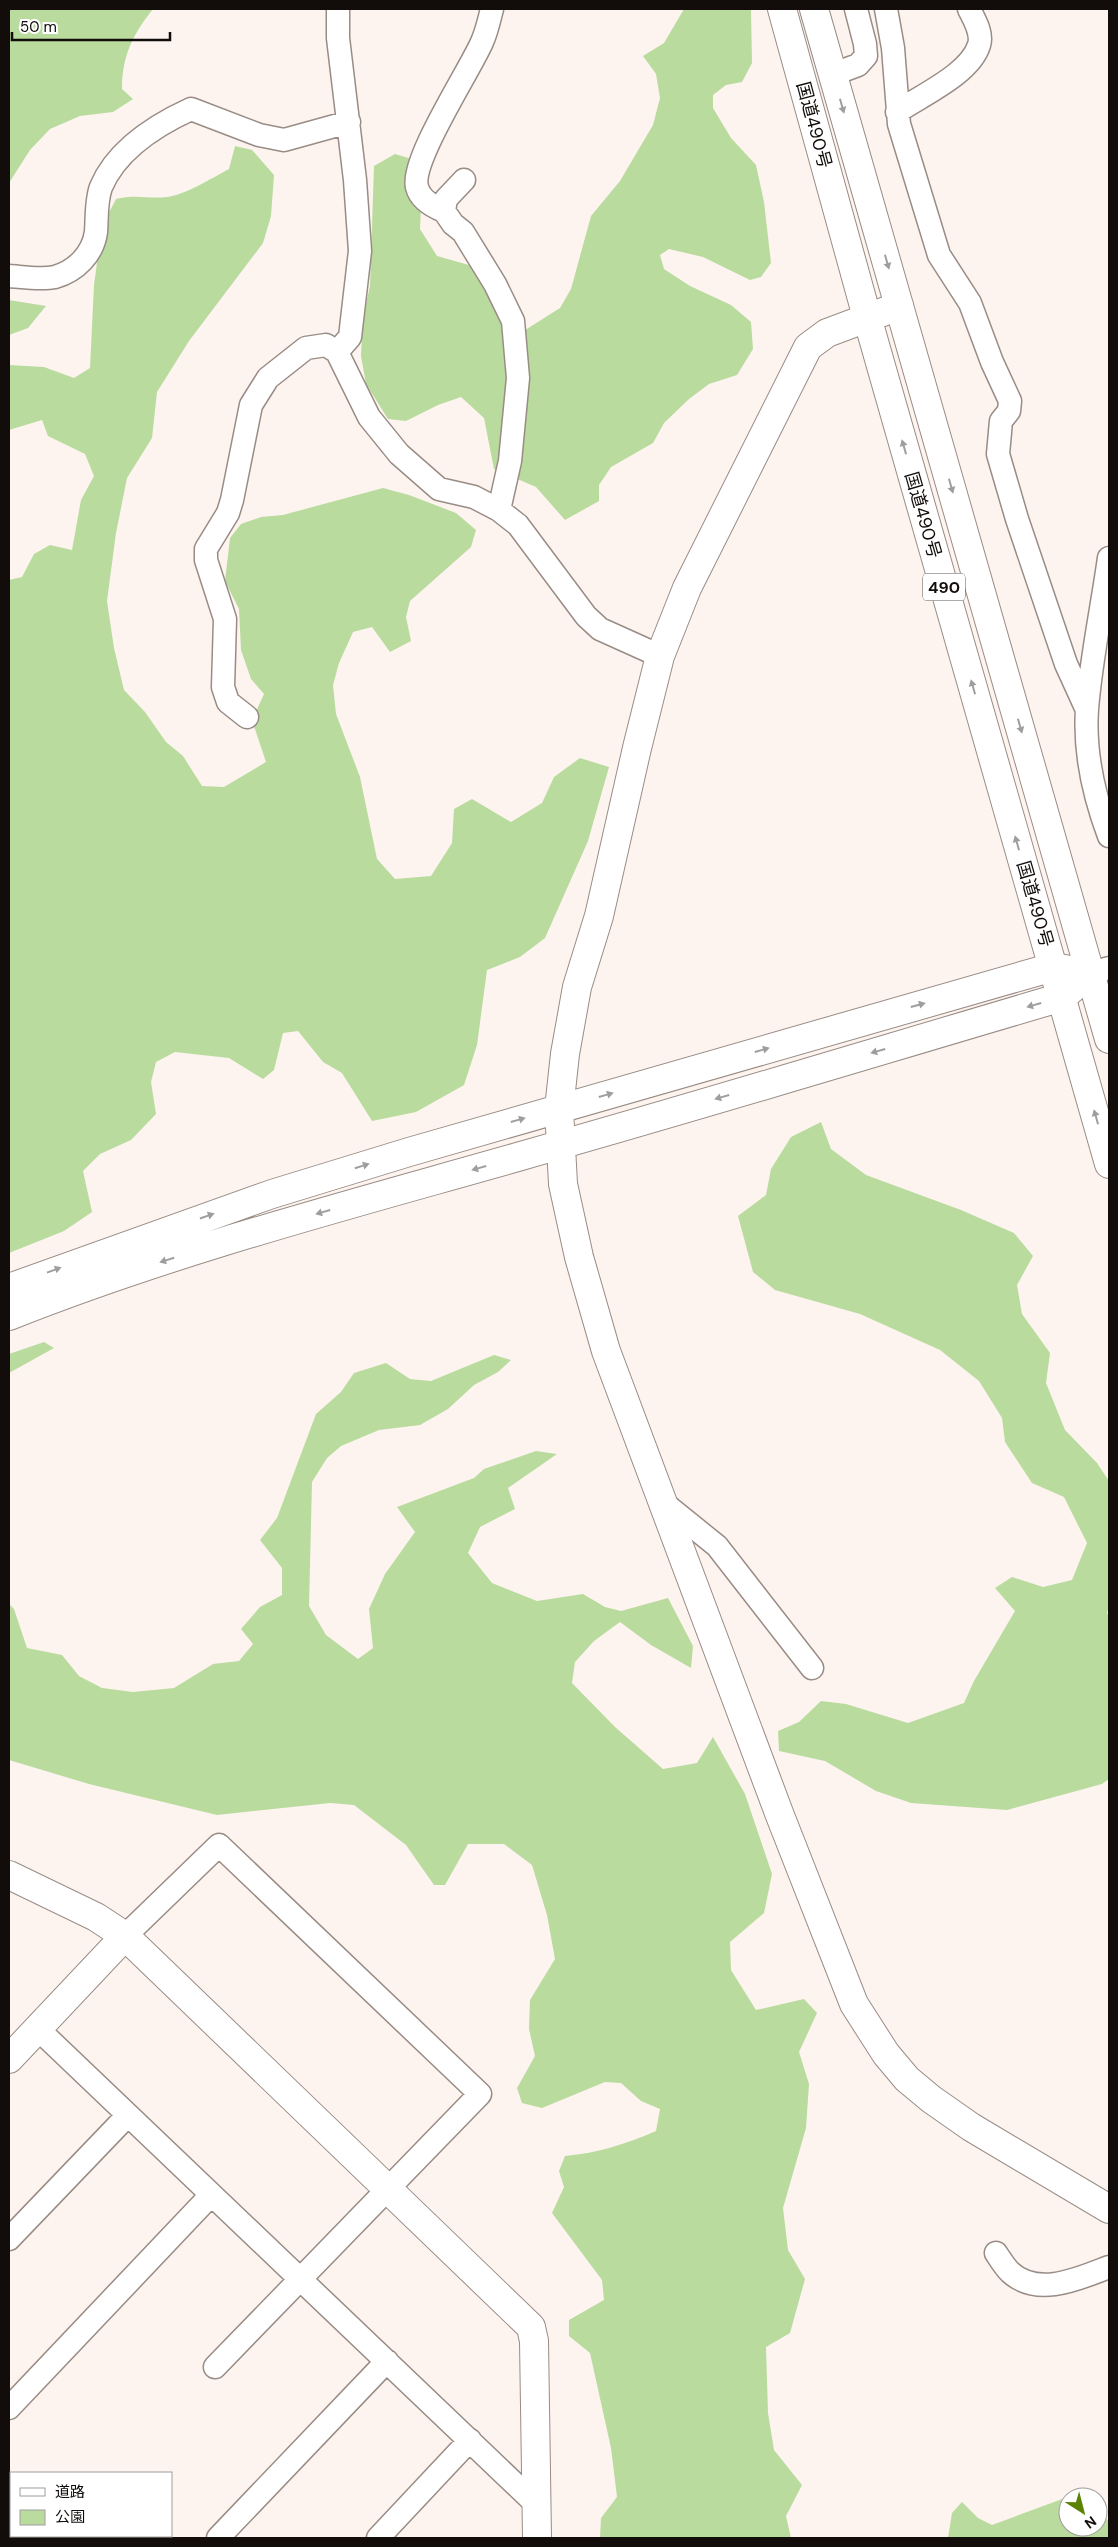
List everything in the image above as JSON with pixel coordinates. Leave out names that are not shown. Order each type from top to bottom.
[{"type":"main road","name":"国道490号","points":[[782,9],[867,317],[1109,1164]]},
{"type":"main road","name":"国道490号","points":[[814,9],[899,306],[1100,971],[1109,1039]]},
{"type":"main road","points":[[899,306],[827,334],[808,347],[687,588],[660,656],[599,916],[577,987],[565,1054],[559,1108],[563,1184],[573,1230],[606,1351],[665,1504],[779,1813],[854,2004],[886,2054],[907,2079],[931,2099],[971,2127],[1109,2208]]},
{"type":"main road","points":[[9,1288],[272,1194],[559,1108],[1053,967],[1100,971]]},
{"type":"main road","points":[[9,1316],[152,1264],[270,1227],[560,1145],[1062,997],[1100,971]]},
{"type":"main road","points":[[9,1875],[96,1917],[125,1936],[390,2189],[531,2327],[534,2341],[537,2538]]},
{"type":"main road","points":[[9,2059],[125,1936]]},
{"type":"street","points":[[337,352],[350,337],[360,251],[338,38],[338,9]]},
{"type":"street","points":[[492,9],[483,40],[432,135],[421,162],[416,186],[420,194],[433,206],[444,211],[453,224],[463,232],[491,276],[513,321],[518,378],[510,462],[499,510]]},
{"type":"street","points":[[834,74],[858,66],[866,56],[865,44],[856,9]]},
{"type":"street","points":[[886,9],[893,48],[897,112],[940,255],[970,303],[992,362],[1010,401],[1009,411],[1001,420],[998,454],[1017,519],[1066,664],[1087,710]]},
{"type":"street","points":[[897,112],[942,83],[972,58],[980,43],[978,25],[969,9]]},
{"type":"street","points":[[9,276],[55,276],[74,267],[89,255],[95,236],[100,189],[112,166],[160,123],[192,109],[259,135],[284,140],[348,122]]},
{"type":"street","points":[[444,211],[446,199],[464,180]]},
{"type":"street","points":[[247,717],[228,702],[223,687],[225,619],[206,560],[206,549],[228,513],[251,405],[268,378],[306,348],[326,345],[337,352],[369,417],[399,454],[439,489],[474,498],[499,510],[518,525],[586,616],[600,629],[660,656]]},
{"type":"street","points":[[1109,558],[1087,710],[1089,753],[1094,785],[1099,809],[1109,836]]},
{"type":"street","points":[[665,1504],[717,1546],[812,1668]]},
{"type":"street","points":[[125,1936],[219,1845],[480,2094],[390,2189],[299,2279],[215,2367]]},
{"type":"street","points":[[38,2029],[537,2505]]},
{"type":"street","points":[[9,2239],[128,2114]]},
{"type":"street","points":[[9,2408],[211,2195]]},
{"type":"street","points":[[996,2253],[1010,2272],[1021,2279],[1044,2286],[1067,2282],[1109,2267]]},
{"type":"street","points":[[218,2538],[387,2361]]},
{"type":"street","points":[[378,2538],[470,2440]]},
{"type":"green space","points":[[9,9],[153,9],[134,37],[124,66],[122,89],[133,99],[113,112],[80,116],[50,129],[30,150],[9,183]]},
{"type":"green space","points":[[684,9],[751,9],[752,63],[742,82],[726,85],[713,95],[713,108],[731,138],[756,165],[764,202],[771,263],[761,277],[750,280],[703,257],[669,249],[660,255],[664,269],[690,286],[731,305],[751,322],[753,349],[737,375],[709,384],[689,399],[664,423],[653,443],[611,467],[599,485],[599,501],[565,520],[536,487],[494,469],[484,418],[461,397],[438,405],[406,421],[388,419],[366,384],[361,356],[363,317],[370,286],[374,166],[395,154],[412,159],[429,185],[421,207],[420,229],[437,256],[469,265],[487,294],[506,332],[522,332],[560,308],[571,289],[591,216],[620,181],[653,125],[660,98],[656,74],[643,56],[664,43]]},
{"type":"green space","points":[[235,146],[252,150],[274,175],[271,216],[263,243],[189,341],[157,392],[152,438],[127,478],[116,533],[107,601],[114,648],[124,690],[145,712],[166,742],[183,756],[202,786],[224,787],[266,762],[252,720],[264,694],[251,679],[241,650],[239,609],[225,581],[230,538],[241,524],[261,517],[283,515],[383,488],[409,495],[456,513],[476,530],[471,547],[410,601],[406,617],[411,641],[390,652],[372,627],[353,632],[339,663],[333,685],[336,714],[360,777],[377,859],[395,879],[431,876],[452,843],[454,809],[472,799],[511,822],[542,803],[554,777],[580,758],[609,767],[588,841],[545,938],[520,957],[487,970],[477,1045],[464,1085],[416,1112],[372,1121],[342,1073],[323,1062],[298,1031],[283,1033],[274,1070],[263,1079],[229,1058],[175,1052],[156,1062],[151,1082],[156,1114],[131,1140],[100,1154],[83,1171],[92,1212],[64,1231],[9,1253],[9,580],[22,577],[34,554],[50,545],[72,550],[81,500],[94,476],[85,454],[48,436],[42,420],[9,430],[9,365],[44,367],[74,378],[90,368],[94,285],[102,226],[116,199],[167,197],[190,190],[229,169]]},
{"type":"green space","points":[[9,300],[46,306],[28,328],[9,335]]},
{"type":"green space","points":[[821,1122],[831,1149],[866,1175],[961,1210],[1014,1233],[1033,1256],[1017,1285],[1022,1314],[1050,1353],[1046,1383],[1065,1430],[1097,1463],[1109,1481],[1109,1606],[1107,1613],[1109,1617],[1109,1779],[1102,1784],[1007,1810],[911,1803],[876,1791],[825,1761],[779,1751],[778,1731],[799,1722],[821,1701],[846,1704],[908,1723],[964,1703],[974,1681],[1015,1611],[995,1588],[1012,1577],[1043,1587],[1072,1580],[1087,1543],[1064,1497],[1032,1483],[1005,1442],[1002,1418],[979,1381],[940,1350],[860,1314],[775,1290],[753,1272],[738,1216],[766,1195],[771,1169],[791,1137]]},
{"type":"green space","points":[[44,1342],[54,1348],[9,1373],[9,1354]]},
{"type":"green space","points":[[494,1355],[511,1360],[498,1372],[474,1385],[448,1409],[420,1425],[379,1430],[341,1446],[327,1458],[312,1482],[309,1606],[326,1635],[358,1659],[373,1648],[369,1609],[385,1574],[415,1532],[397,1507],[474,1478],[484,1469],[536,1451],[557,1454],[508,1488],[515,1509],[480,1527],[468,1553],[492,1583],[537,1601],[583,1594],[605,1607],[621,1611],[668,1598],[693,1646],[691,1668],[651,1645],[620,1622],[594,1641],[575,1662],[572,1683],[615,1727],[663,1769],[697,1763],[713,1737],[745,1794],[772,1874],[764,1913],[730,1942],[731,1970],[756,2010],[804,1999],[817,2013],[799,2052],[809,2084],[806,2128],[783,2208],[788,2250],[805,2279],[790,2333],[766,2347],[768,2413],[774,2450],[802,2485],[786,2516],[791,2538],[600,2538],[601,2518],[617,2497],[611,2448],[590,2353],[569,2336],[569,2320],[604,2300],[602,2280],[552,2213],[564,2187],[559,2171],[565,2156],[589,2153],[612,2147],[656,2131],[660,2109],[641,2101],[621,2083],[605,2082],[542,2108],[522,2103],[517,2088],[535,2056],[529,2029],[530,2000],[555,1959],[547,1915],[532,1865],[504,1844],[468,1844],[445,1885],[434,1885],[406,1845],[354,1805],[330,1803],[217,1815],[89,1784],[9,1760],[9,1604],[14,1609],[27,1648],[62,1655],[79,1676],[102,1688],[133,1692],[174,1688],[213,1664],[239,1661],[253,1644],[241,1629],[260,1607],[282,1595],[282,1568],[260,1540],[277,1518],[316,1414],[341,1392],[354,1373],[386,1363],[410,1379],[431,1381]]},
{"type":"green space","points":[[1058,2501],[1058,2537],[1108,2537],[1108,2520],[1109,2538],[948,2538],[952,2513],[962,2502],[978,2518],[992,2525]]}]
